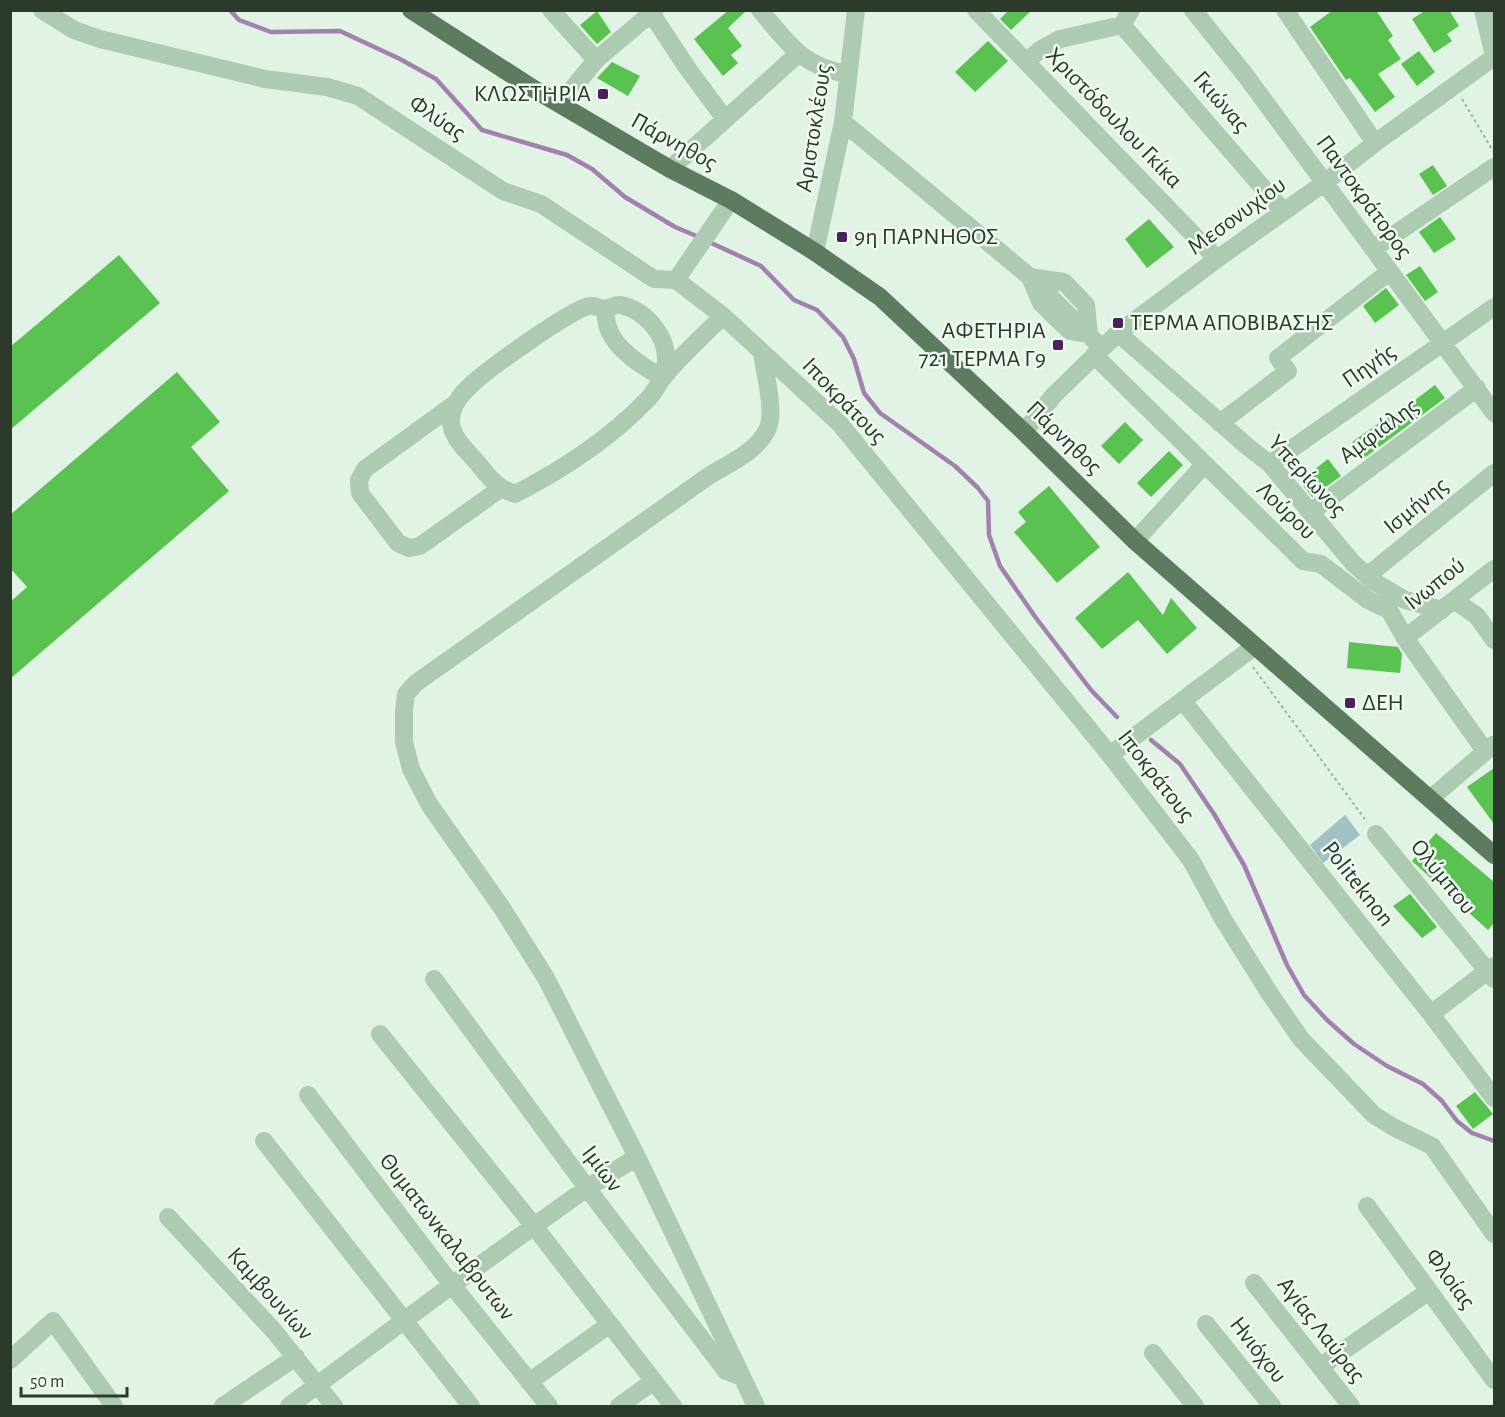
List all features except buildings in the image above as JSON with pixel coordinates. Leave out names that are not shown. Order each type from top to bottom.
[{"type":"main road","name":"Πάρνηθος","points":[[411,10],[560,104],[670,169],[726,208],[815,252],[880,297],[1024,432],[1249,651],[1430,799],[1494,855]]},
{"type":"street","name":"Φλύας","points":[[42,10],[74,30],[100,39],[265,79],[327,87],[358,96],[503,191],[541,204],[654,279],[676,280],[723,316],[762,354]]},
{"type":"street","points":[[551,10],[596,60]]},
{"type":"street","points":[[760,10],[798,54],[816,67],[848,74]]},
{"type":"street","name":"Αριστοκλέους","points":[[815,252],[843,122],[856,10]]},
{"type":"street","name":"Χριστόδουλου Γκίκα","points":[[976,10],[1217,259]]},
{"type":"street","name":"Παντοκράτορος","points":[[1193,10],[1246,76],[1494,413]]},
{"type":"street","points":[[1285,10],[1375,143]]},
{"type":"street","points":[[1483,10],[1494,57]]},
{"type":"street","points":[[560,104],[596,60],[652,12],[688,69],[725,119]]},
{"type":"street","name":"Γκιώνας","points":[[1027,62],[1040,50],[1059,39],[1127,18],[1283,211]]},
{"type":"street","points":[[670,169],[798,54]]},
{"type":"street","name":"Μεσονυχίου","points":[[1024,432],[1054,395],[1118,333],[1494,57]]},
{"type":"street","name":"Λούρου","points":[[843,122],[1039,279],[1088,326],[1098,352],[1204,465],[1304,561],[1321,564],[1368,600],[1389,610],[1406,638],[1490,748]]},
{"type":"street","points":[[1373,249],[1494,167]]},
{"type":"street","points":[[676,280],[726,208]]},
{"type":"street","points":[[1220,423],[1288,371],[1278,358],[1389,272]]},
{"type":"street","points":[[500,489],[420,546],[409,548],[398,543],[360,492],[359,480],[365,470],[456,403],[469,387],[498,363],[572,313],[589,305],[606,309],[616,304],[629,307],[642,314],[656,330],[663,343],[666,359],[663,378]]},
{"type":"street","name":"Πηγής","points":[[1270,464],[1494,307]]},
{"type":"street","points":[[606,309],[606,325],[618,344],[628,356],[663,378]]},
{"type":"street","points":[[456,403],[451,421],[454,435],[500,489],[514,494],[563,467],[648,400],[663,378],[723,316]]},
{"type":"street","name":"Υπερίωνος","points":[[1118,333],[1270,464],[1353,563],[1367,576],[1405,600],[1448,605]]},
{"type":"street","points":[[756,1407],[637,1157],[546,978],[502,908],[429,804],[411,769],[404,742],[406,694],[426,676],[752,447],[769,426],[771,410],[762,354]]},
{"type":"street","name":"Ιποκράτους","points":[[762,354],[840,424],[1110,755],[1191,860],[1223,919],[1301,1039],[1374,1114],[1393,1127],[1432,1146],[1494,1234]]},
{"type":"street","name":"Αμφιάλης","points":[[1311,512],[1477,388]]},
{"type":"street","points":[[1135,541],[1204,465]]},
{"type":"street","name":"Ισμήνης","points":[[1367,576],[1494,473]]},
{"type":"street","name":"Ινωπού","points":[[1406,638],[1494,569]]},
{"type":"street","points":[[1448,605],[1477,616],[1494,640]]},
{"type":"street","points":[[1110,755],[1249,651]]},
{"type":"street","name":"Politeknon","points":[[1183,700],[1431,1014],[1494,1098]]},
{"type":"street","points":[[1430,799],[1490,748]]},
{"type":"street","name":"Ολύμπου","points":[[1376,834],[1493,972]]},
{"type":"street","points":[[1431,1014],[1493,972]]},
{"type":"street","name":"Ιμίων","points":[[434,980],[587,1188],[726,1371],[742,1377]]},
{"type":"street","points":[[380,1034],[534,1226],[673,1407]]},
{"type":"street","name":"Θυματωνκαλαβρυτων","points":[[308,1095],[452,1285],[549,1407]]},
{"type":"street","points":[[264,1141],[471,1407]]},
{"type":"street","points":[[289,1407],[534,1226],[587,1188],[637,1157]]},
{"type":"street","name":"Φλοίας","points":[[1367,1206],[1494,1380]]},
{"type":"street","name":"Καμβουνίων","points":[[168,1217],[296,1357],[334,1407]]},
{"type":"street","name":"Αγίας Λαύρας","points":[[1254,1283],[1351,1407]]},
{"type":"street","points":[[1320,1367],[1429,1290]]},
{"type":"street","points":[[10,1360],[53,1321],[114,1407]]},
{"type":"street","points":[[529,1382],[610,1324]]},
{"type":"street","name":"Ηνιόχου","points":[[1206,1324],[1272,1407]]},
{"type":"street","points":[[1153,1353],[1195,1407]]},
{"type":"street","points":[[223,1407],[296,1357]]},
{"type":"street","points":[[619,1407],[654,1381]]},
{"type":"path","points":[[1454,86],[1494,154]]},
{"type":"path","points":[[1249,651],[1376,834]]},
{"type":"shaded area","points":[[1345,815],[1360,835],[1323,863],[1310,845]]},
{"type":"waterway","points":[[230,10],[239,20],[271,32],[340,31],[400,59],[436,79],[482,130],[567,155],[592,169],[625,197],[675,227],[699,237]]},
{"type":"waterway","points":[[707,241],[761,266],[794,300],[817,310],[843,337],[854,359],[864,393],[880,413],[955,466],[978,488],[988,501],[989,535],[1000,566],[1091,690],[1117,717]]},
{"type":"waterway","points":[[1151,740],[1180,764],[1214,814],[1244,865],[1287,965],[1304,995],[1354,1044],[1387,1066],[1423,1084],[1442,1101],[1457,1121],[1472,1133],[1494,1141]]},
{"type":"place","name":"ΚΛΩΣΤΗΡΙΑ","points":[[603,94]]},
{"type":"place","name":"9η ΠΑΡΝΗΘΟΣ","points":[[842,237]]},
{"type":"place","name":"ΤΕΡΜΑ ΑΠΟΒΙΒΑΣΗΣ","points":[[1118,323]]},
{"type":"place","name":"ΑΦΕΤΗΡΙΑ 721 ΤΕΡΜΑ Γ9","points":[[1058,345]]},
{"type":"place","name":"ΔΕΗ","points":[[1350,703]]}]
